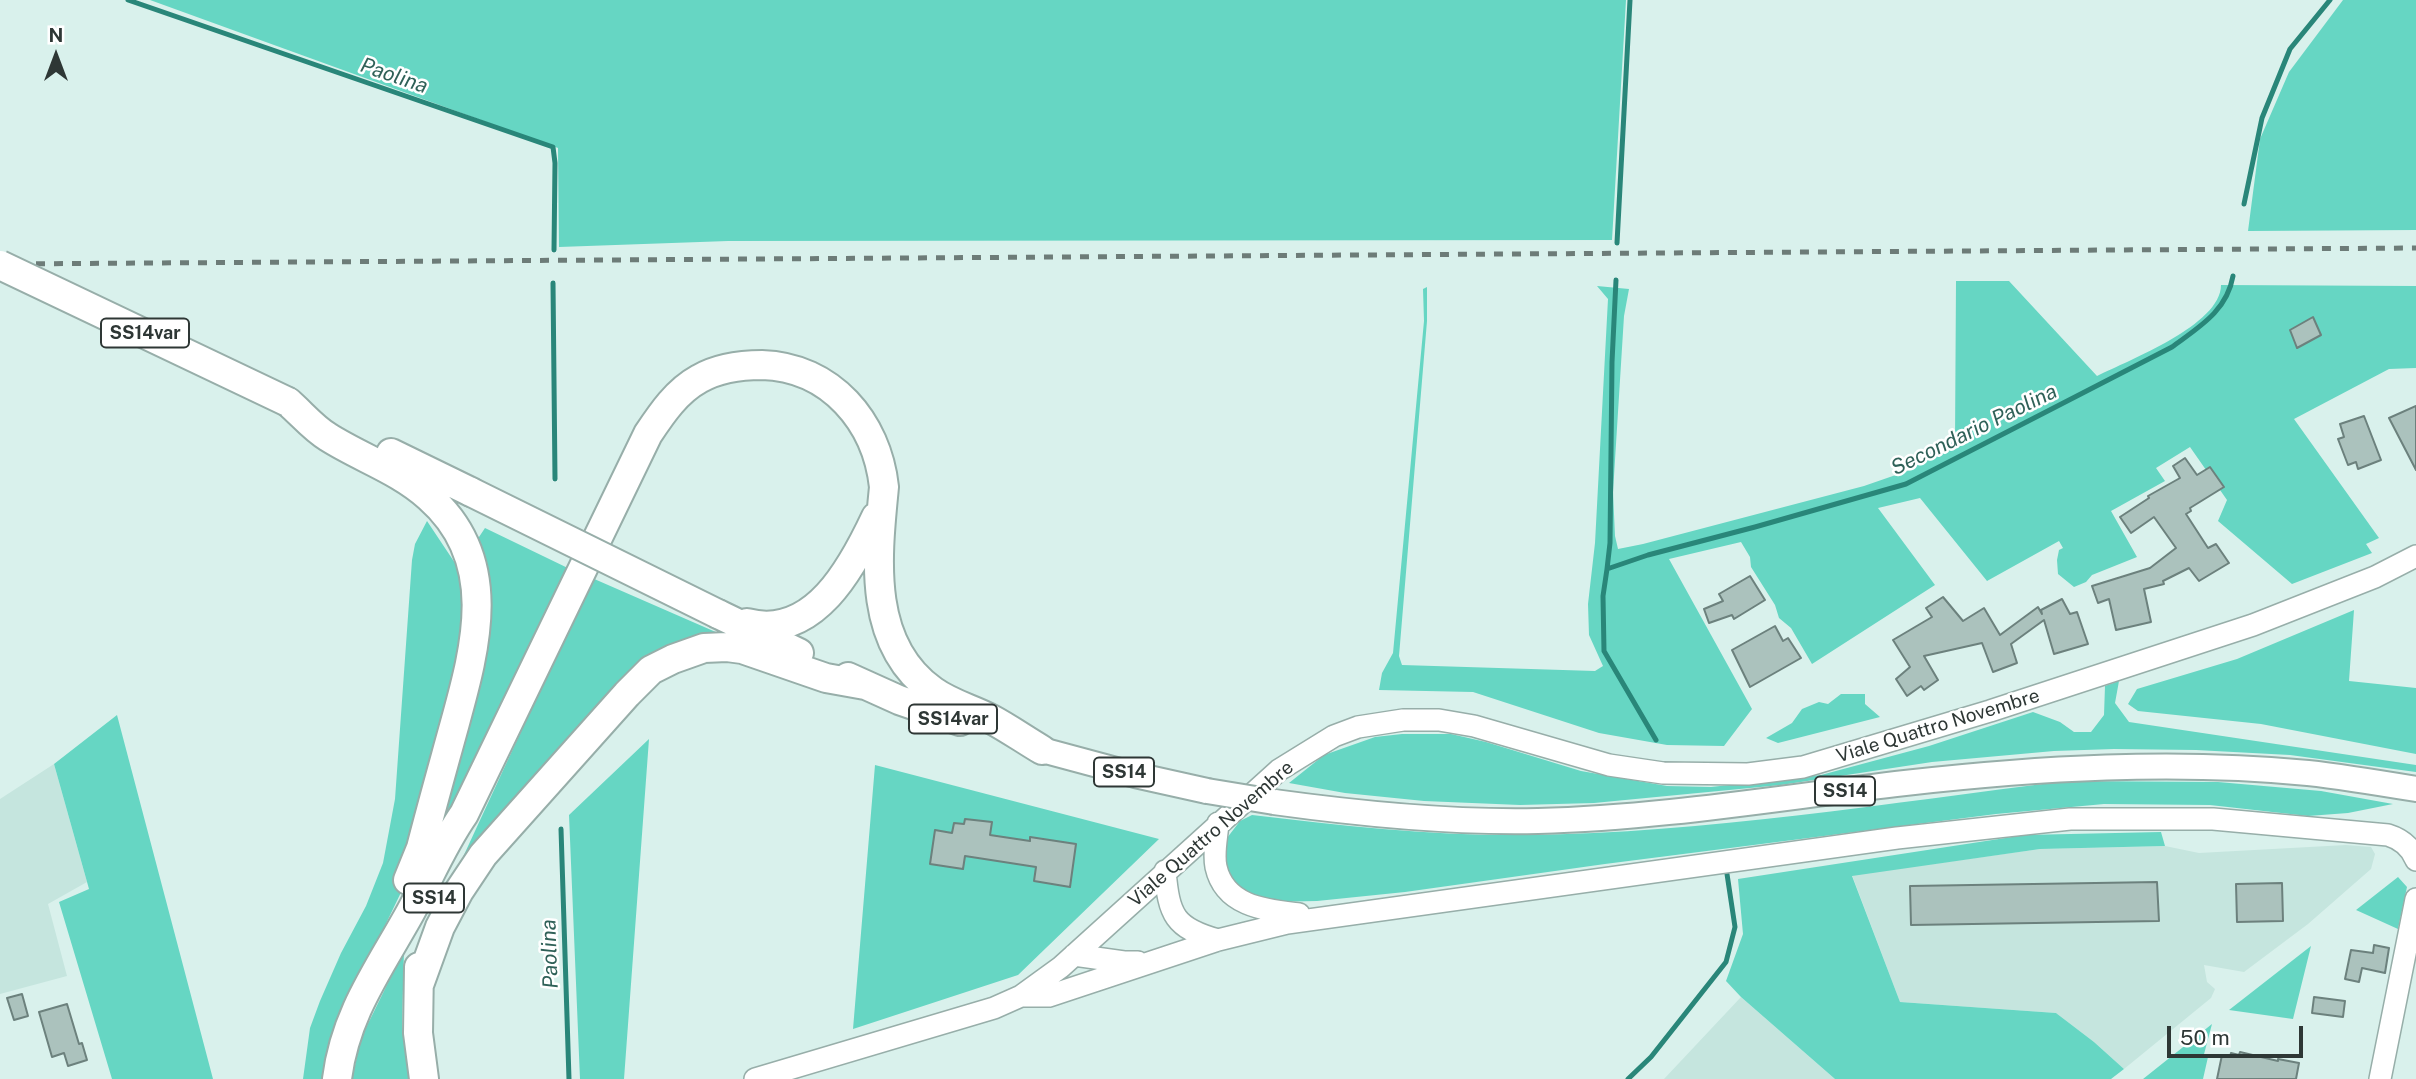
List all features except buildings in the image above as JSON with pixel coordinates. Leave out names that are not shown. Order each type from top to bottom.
[{"type":"highway","name":"SS14var","points":[[0,265],[288,402],[865,685],[899,700],[1042,750]]},
{"type":"highway","points":[[371,977],[410,912],[444,843],[464,814],[648,434],[671,402],[699,379],[729,368],[772,366],[797,371],[830,388],[849,405],[873,440],[882,472],[884,487],[880,597],[885,623],[896,650],[931,690],[948,701],[991,719],[1042,750]]},
{"type":"highway","points":[[288,402],[326,437],[381,465],[428,496],[451,519],[464,542],[473,567],[477,600],[475,643],[421,848],[345,1036],[337,1079]]},
{"type":"highway","points":[[721,615],[758,626],[775,626],[817,607],[848,572],[882,505]]},
{"type":"highway","points":[[425,1078],[418,1033],[419,985],[440,927],[459,891],[483,855],[651,670],[704,648],[727,647],[743,649],[826,678],[865,685]]},
{"type":"highway","name":"SS14","points":[[419,985],[419,952],[464,814]]},
{"type":"main road","name":"SS14","points":[[1042,750],[1135,775],[1274,802],[1353,813],[1431,819],[1570,820],[1707,808],[2021,772],[2172,766],[2308,773],[2416,789]]},
{"type":"street","name":"Viale Quattro Novembre","points":[[755,1079],[994,1008],[1037,987],[1279,770],[1310,749],[1358,727],[1403,720],[1439,720],[1474,726],[1609,765],[1664,773],[1748,774],[1803,767],[2253,625],[2375,577],[2416,556]]},
{"type":"street","points":[[1021,996],[1049,996],[1255,929],[1321,917],[1897,838],[2070,820],[2213,819],[2388,835],[2397,838],[2414,856]]},
{"type":"street","points":[[1219,823],[1216,867],[1233,897],[1257,909],[1321,917]]},
{"type":"street","points":[[1165,871],[1171,913],[1198,934],[1219,940]]},
{"type":"street","points":[[2380,1079],[2416,899]]},
{"type":"street","points":[[1074,955],[1124,962],[1152,962]]},
{"type":"shaded area","points":[[54,764],[87,882],[48,904],[67,976],[0,994],[0,799]]},
{"type":"shaded area","points":[[2346,845],[2371,847],[2375,854],[2371,869],[2308,924],[2244,972],[2204,965],[2207,982],[2215,989],[2211,998],[2124,1069],[2056,1013],[1900,1002],[1852,875],[2040,849],[2165,846],[2199,853]]},
{"type":"shaded area","points":[[1741,997],[1835,1079],[1664,1079]]},
{"type":"green space","points":[[150,0],[1626,0],[1612,240],[728,241],[559,247],[558,148]]},
{"type":"green space","points":[[2343,0],[2416,0],[2416,230],[2248,231],[2260,139],[2289,72]]},
{"type":"green space","points":[[1956,281],[2009,281],[2097,376],[2171,340],[2190,327],[2206,314],[2217,300],[2221,285],[2416,286],[2416,368],[2389,369],[2294,419],[2379,538],[2366,544],[2372,553],[2292,584],[2218,521],[2227,500],[2190,447],[2156,468],[2165,481],[2111,511],[2137,557],[2092,575],[2086,582],[2074,587],[2058,574],[2057,560],[2059,550],[2063,548],[2059,541],[1987,581],[1920,498],[1878,508],[1935,585],[1812,664],[1791,628],[1779,618],[1775,605],[1751,567],[1750,557],[1741,542],[1669,559],[1752,709],[1724,746],[1667,745],[1599,733],[1473,692],[1379,690],[1382,673],[1393,653],[1424,321],[1423,289],[1427,287],[1427,321],[1399,656],[1402,665],[1595,671],[1603,666],[1589,635],[1588,604],[1595,543],[1608,299],[1597,286],[1629,289],[1624,316],[1613,492],[1618,549],[1864,486],[1913,469],[1930,453],[1955,441]]},
{"type":"green space","points":[[427,521],[455,563],[465,586],[464,638],[406,882],[368,961],[326,1079],[303,1079],[310,1028],[320,1001],[366,906],[383,863],[395,799],[412,560],[415,544]]},
{"type":"green space","points":[[485,528],[574,571],[436,846],[445,791],[471,534],[479,537]]},
{"type":"green space","points":[[592,578],[718,633],[655,656],[623,684],[463,857]]},
{"type":"green space","points":[[2354,610],[2349,681],[2416,688],[2416,754],[2261,724],[2138,711],[2128,704],[2137,689],[2237,659]]},
{"type":"green space","points":[[2119,681],[2115,703],[2129,722],[2416,765],[2416,772],[2290,755],[2114,749],[2054,751],[1932,762],[1781,785],[1594,803],[1520,805],[1424,801],[1345,793],[1289,783],[1324,755],[1375,737],[1402,734],[1451,734],[1581,771],[1667,786],[1711,787],[1821,775],[1929,746],[2033,712],[2060,722],[2074,732],[2091,732],[2104,715],[2105,686]]},
{"type":"green space","points":[[1841,694],[1865,694],[1865,704],[1880,717],[1778,743],[1766,738],[1792,723],[1802,709],[1819,702],[1828,704]]},
{"type":"green space","points":[[117,715],[213,1079],[112,1079],[59,902],[89,889],[54,764]]},
{"type":"green space","points":[[649,739],[624,1079],[580,1079],[569,815]]},
{"type":"green space","points":[[875,765],[1159,839],[1018,975],[853,1029]]},
{"type":"green space","points":[[2066,781],[2218,782],[2321,791],[2393,804],[2348,813],[2308,816],[2210,805],[2104,804],[1996,814],[1405,892],[1317,901],[1267,902],[1243,896],[1229,879],[1223,855],[1227,838],[1240,821],[1252,815],[1458,834],[1594,833],[1729,823]]},
{"type":"green space","points":[[2161,832],[2165,846],[2040,849],[1852,876],[1900,1002],[2056,1013],[2124,1069],[2111,1079],[1835,1079],[1726,981],[1743,934],[1738,879],[2025,835]]},
{"type":"green space","points":[[2398,877],[2407,887],[2398,929],[2356,910]]},
{"type":"green space","points":[[2311,946],[2293,1019],[2229,1010]]},
{"type":"green space","points":[[404,950],[402,1028],[409,1079],[352,1079],[361,1038]]},
{"type":"green space","points":[[2212,1024],[2203,1058],[2208,1057],[2203,1079],[2143,1079]]},
{"type":"waterway","name":"Paolina","points":[[128,0],[553,147],[554,250]]},
{"type":"waterway","points":[[1617,243],[1630,0]]},
{"type":"waterway","name":"Secondario Paolina","points":[[2244,204],[2262,118],[2290,49],[2330,0]]},
{"type":"waterway","name":"Secondario Paolina","points":[[1656,740],[1604,651],[1603,596],[1607,569],[1648,555],[1906,484],[2172,347],[2202,325],[2218,309],[2225,299],[2233,276]]},
{"type":"waterway","name":"Secondario Paolina","points":[[1607,569],[1610,543],[1612,362],[1616,280]]},
{"type":"waterway","name":"Paolina","points":[[553,283],[555,479]]},
{"type":"waterway","name":"Paolina","points":[[561,829],[569,1079]]},
{"type":"waterway","name":"Secondario Paolina","points":[[1628,1079],[1651,1057],[1726,962],[1735,927],[1727,874]]},
{"type":"railway","points":[[0,264],[2416,248]]}]
